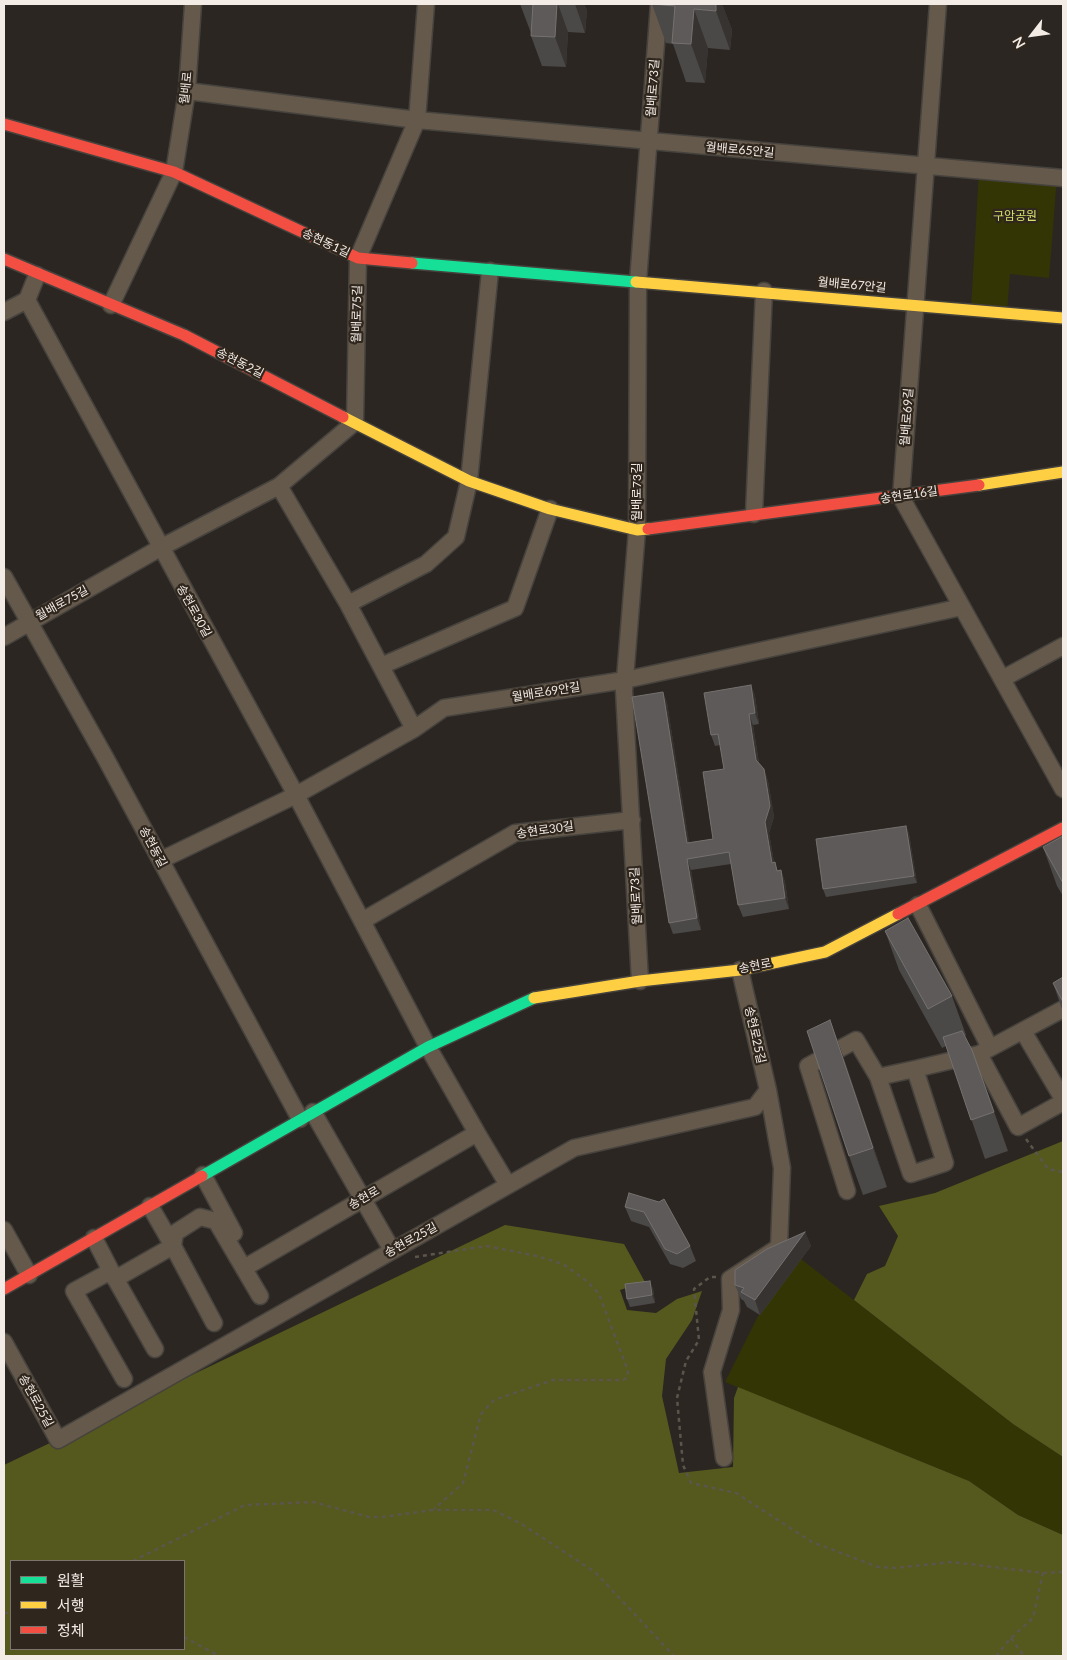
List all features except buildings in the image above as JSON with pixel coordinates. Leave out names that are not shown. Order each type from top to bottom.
[{"type":"street","name":"월배로","points":[[174,172],[187,91],[193,4]]},
{"type":"street","name":"월배로75길","points":[[4,637],[29,621],[160,548],[279,486],[355,422],[358,258],[417,120],[426,4]]},
{"type":"street","name":"월배로73길","points":[[640,980],[625,680],[637,530],[638,282],[659,4]]},
{"type":"street","name":"월배로69길","points":[[901,497],[938,4]]},
{"type":"street","points":[[187,91],[417,120]]},
{"type":"street","name":"월배로65안길","points":[[417,120],[1063,178]]},
{"type":"street","name":"송현동1길","points":[[4,124],[174,172],[358,258],[490,271],[638,282]]},
{"type":"street","points":[[111,305],[174,172]]},
{"type":"street","name":"송현동2길","points":[[4,259],[37,275],[184,335],[470,481],[550,509],[637,530]]},
{"type":"street","points":[[348,604],[426,564],[456,537],[470,481],[490,271]]},
{"type":"street","points":[[4,312],[26,300],[37,275]]},
{"type":"street","name":"월배로67안길","points":[[638,282],[764,291],[1063,318]]},
{"type":"street","points":[[754,514],[764,291]]},
{"type":"street","name":"송현로30길","points":[[26,300],[296,796],[428,1047]]},
{"type":"street","name":"송현로16길","points":[[637,530],[901,497],[1063,472]]},
{"type":"street","points":[[279,486],[348,604],[414,729]]},
{"type":"street","points":[[901,497],[1063,789]]},
{"type":"street","points":[[381,666],[515,608],[550,509]]},
{"type":"street","name":"송현동길","points":[[4,577],[306,1116],[362,1199],[392,1250]]},
{"type":"street","name":"월배로69안길","points":[[161,860],[296,796],[414,729],[444,708],[625,680],[962,607]]},
{"type":"street","points":[[1002,679],[1063,646]]},
{"type":"street","name":"송현로30길","points":[[362,921],[515,833],[632,820]]},
{"type":"street","name":"송현로","points":[[4,1289],[428,1047],[538,996],[640,980],[740,970],[825,952],[1063,828]]},
{"type":"street","points":[[918,905],[1018,1127],[1063,1102]]},
{"type":"street","name":"송현로25길","points":[[4,1342],[58,1440],[574,1148],[755,1107],[768,1090],[740,970]]},
{"type":"street","points":[[878,1077],[984,1051],[1063,1009]]},
{"type":"street","points":[[1023,1031],[1063,1098]]},
{"type":"street","points":[[847,1191],[808,1066],[856,1040],[878,1077],[911,1174],[945,1163],[915,1069]]},
{"type":"street","points":[[428,1047],[508,1185]]},
{"type":"street","points":[[724,1458],[712,1372],[731,1310],[730,1279],[779,1247],[782,1168],[768,1090]]},
{"type":"street","name":"송현로","points":[[251,1264],[477,1133]]},
{"type":"street","points":[[203,1176],[279,1314]]},
{"type":"street","points":[[150,1206],[214,1323]]},
{"type":"street","points":[[173,1246],[175,1232],[200,1217],[216,1222],[260,1296]]},
{"type":"street","points":[[4,1230],[29,1276]]},
{"type":"street","points":[[94,1238],[155,1349]]},
{"type":"street","points":[[124,1379],[74,1291],[113,1275],[173,1246]]},
{"type":"path","points":[[1018,1127],[1048,1169],[1063,1172]]},
{"type":"path","points":[[392,1250],[416,1257],[487,1246],[537,1256],[563,1264],[588,1282],[599,1294],[628,1371],[627,1378],[624,1380],[553,1380],[494,1400],[481,1414],[463,1483],[433,1510]]},
{"type":"path","points":[[730,1279],[710,1277],[694,1289],[699,1340],[686,1361],[676,1408],[682,1438],[683,1465],[691,1482],[736,1493],[812,1542],[878,1567],[894,1568],[952,1562],[1043,1573],[1063,1572]]},
{"type":"path","points":[[135,1560],[245,1505],[313,1502],[369,1517],[433,1510],[493,1510],[520,1523],[603,1578],[674,1656]]},
{"type":"path","points":[[996,1656],[1011,1638],[1033,1618],[1043,1573]]},
{"type":"path","points":[[185,1638],[219,1656]]},
{"type":"path","points":[[1011,1638],[1024,1656]]},
{"type":"green space","name":"구암공원","points":[[979,171],[1057,177],[1049,278],[1010,274],[1007,312],[971,309]]},
{"type":"green space","points":[[1063,1141],[1063,1457],[1013,1424],[854,1300],[867,1274],[885,1266],[898,1236],[879,1206],[935,1193]]},
{"type":"green space","points":[[505,1225],[624,1244],[645,1282],[620,1290],[627,1310],[656,1313],[677,1299],[702,1291],[692,1320],[666,1359],[662,1396],[679,1473],[733,1467],[734,1398],[738,1387],[969,1481],[1018,1515],[1063,1535],[1063,1656],[4,1656],[4,1465]]},
{"type":"green space","points":[[801,1259],[1013,1424],[1063,1457],[1063,1535],[1018,1515],[969,1481],[725,1382],[757,1318]]},
{"type":"traffic: fast","points":[[412,263],[636,282]]},
{"type":"traffic: fast","points":[[202,1176],[428,1047],[534,998]]},
{"type":"traffic: slow","points":[[636,282],[1063,318]]},
{"type":"traffic: slow","points":[[343,417],[469,481],[550,509],[637,530],[648,529]]},
{"type":"traffic: slow","points":[[979,485],[1063,472]]},
{"type":"traffic: slow","points":[[534,998],[640,981],[740,970],[825,952],[898,914]]},
{"type":"traffic: jam","points":[[4,124],[174,172],[358,258],[412,263]]},
{"type":"traffic: jam","points":[[4,259],[184,335],[343,417]]},
{"type":"traffic: jam","points":[[648,529],[979,485]]},
{"type":"traffic: jam","points":[[898,914],[1063,828]]},
{"type":"traffic: jam","points":[[4,1289],[202,1176]]}]
